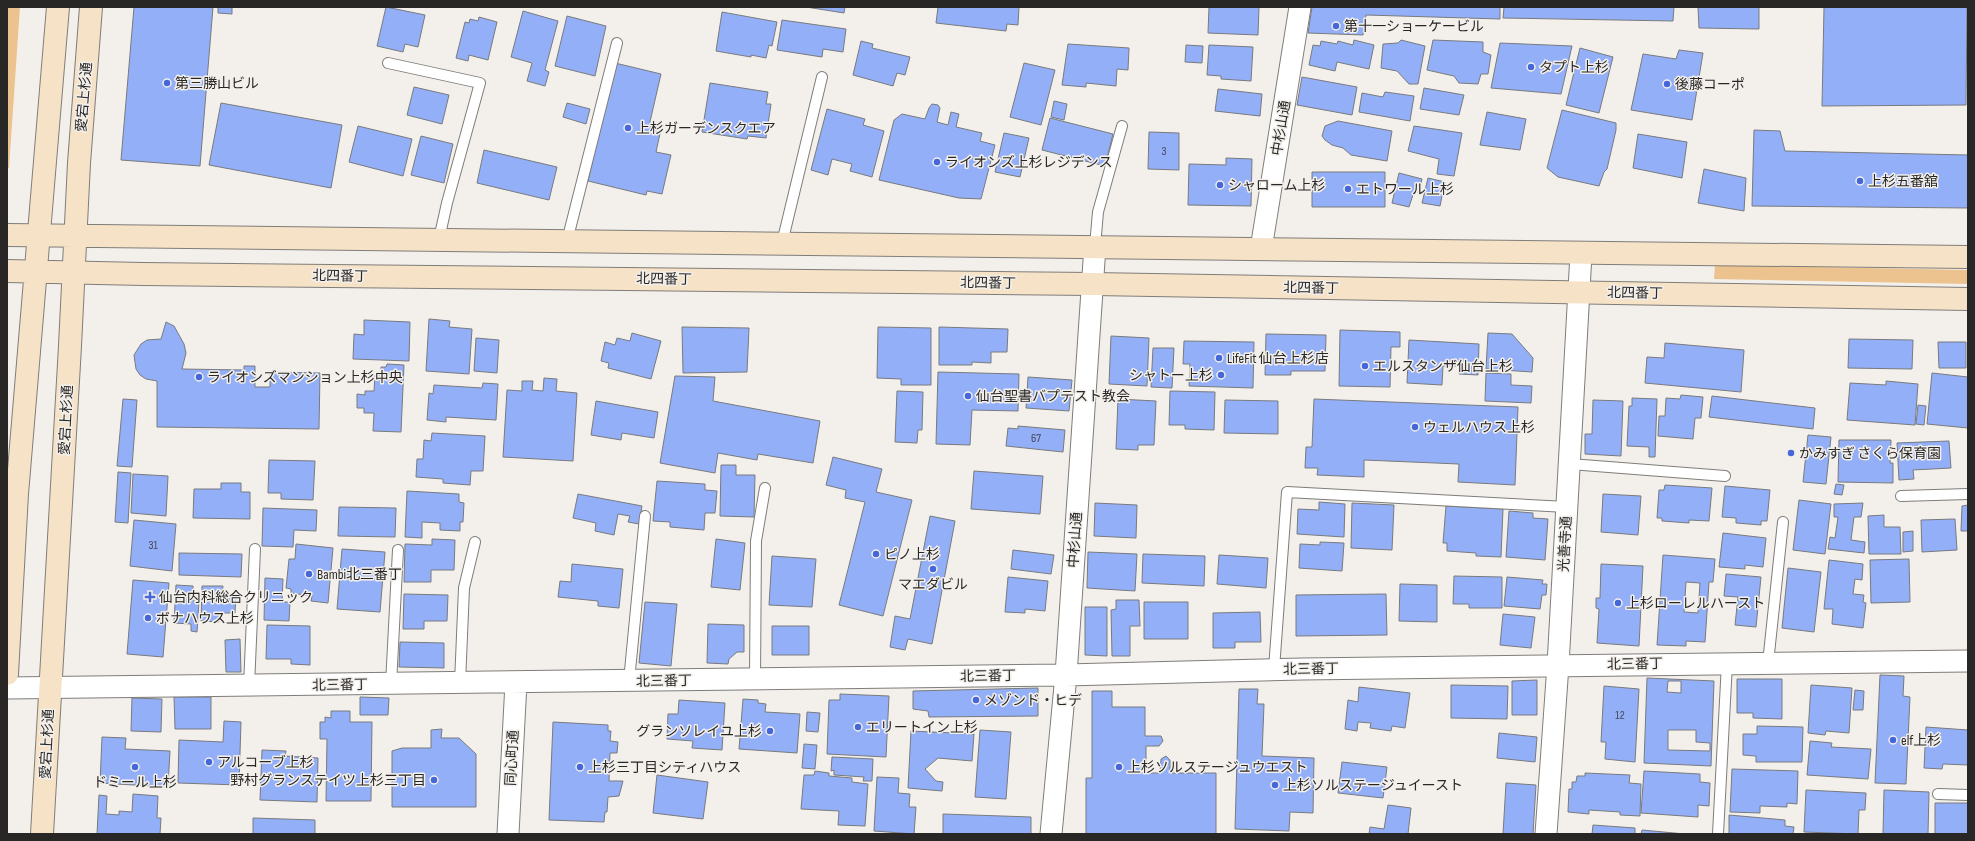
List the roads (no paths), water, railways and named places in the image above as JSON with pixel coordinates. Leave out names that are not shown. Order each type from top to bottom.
[{"type":"street","points":[[7,674],[12,493],[40,235],[58,7]]},
{"type":"street","name":"愛宕上杉通","points":[[42,834],[76,235],[78,163],[91,7]]},
{"type":"street","name":"中杉山通","points":[[1261,249],[1300,7]]},
{"type":"street","points":[[7,235],[1095,246],[1581,254],[1968,258]]},
{"type":"street","name":"中杉山通","points":[[1050,834],[1066,676],[1095,246]]},
{"type":"street","name":"光善寺通","points":[[1546,834],[1558,665],[1581,254]]},
{"type":"street","name":"北四番丁","points":[[7,271],[1093,284],[1968,299]]},
{"type":"street","name":"北三番丁","points":[[7,688],[50,689],[1066,676],[1274,669],[1968,661]]},
{"type":"street","name":"同心町通","points":[[508,834],[516,683]]},
{"type":"lane","points":[[567,241],[617,43]]},
{"type":"lane","points":[[388,63],[480,83],[447,203],[439,239]]},
{"type":"lane","points":[[782,243],[822,77]]},
{"type":"lane","points":[[1095,246],[1098,212],[1122,126]]},
{"type":"lane","points":[[1570,464],[1725,476]]},
{"type":"lane","points":[[755,679],[756,541],[765,488]]},
{"type":"lane","points":[[1274,669],[1287,492],[1567,507]]},
{"type":"lane","points":[[1900,496],[1968,494]]},
{"type":"lane","points":[[629,681],[645,516]]},
{"type":"lane","points":[[1768,663],[1783,522]]},
{"type":"lane","points":[[460,683],[464,588],[475,542]]},
{"type":"lane","points":[[249,686],[255,549]]},
{"type":"lane","points":[[391,684],[398,550]]},
{"type":"lane","points":[[1718,834],[1728,663]]},
{"type":"lane","points":[[1938,794],[1968,795]]},
{"type":"place","name":"第十一ショーケービル","points":[[1336,26]]},
{"type":"place","name":"タプト上杉","points":[[1531,67]]},
{"type":"place","name":"第三勝山ビル","points":[[167,83]]},
{"type":"place","name":"後藤コーポ","points":[[1667,84]]},
{"type":"place","name":"上杉ガーデンスクエア","points":[[628,128]]},
{"type":"place","name":"ライオンズ上杉レジデンス","points":[[937,162]]},
{"type":"place","name":"上杉五番舘","points":[[1860,181]]},
{"type":"place","name":"シャローム上杉","points":[[1220,185]]},
{"type":"place","name":"エトワール上杉","points":[[1348,189]]},
{"type":"place","name":"LifeFit 仙台上杉店","points":[[1219,358]]},
{"type":"place","name":"エルスタンザ仙台上杉","points":[[1365,366]]},
{"type":"place","name":"シャトー上杉","points":[[1221,375]]},
{"type":"place","name":"ライオンズマンション上杉中央","points":[[199,377]]},
{"type":"place","name":"仙台聖書バプテスト教会","points":[[968,396]]},
{"type":"place","name":"ウェルハウス上杉","points":[[1415,427]]},
{"type":"place","name":"かみすぎ さくら保育園","points":[[1791,453]]},
{"type":"place","name":"ピノ上杉","points":[[876,554]]},
{"type":"place","name":"マエダビル","points":[[933,569]]},
{"type":"place","name":"Bambi北三番丁","points":[[309,574]]},
{"type":"place","name":"仙台内科総合クリニック","points":[[150,597]]},
{"type":"place","name":"上杉ローレルハースト","points":[[1618,603]]},
{"type":"place","name":"ボナハウス上杉","points":[[148,618]]},
{"type":"place","name":"メゾンド・ヒデ","points":[[976,700]]},
{"type":"place","name":"エリートイン上杉","points":[[858,727]]},
{"type":"place","name":"グランソレイユ上杉","points":[[770,731]]},
{"type":"place","name":"elf上杉","points":[[1893,740]]},
{"type":"place","name":"アルコーブ上杉","points":[[209,762]]},
{"type":"place","name":"ドミール上杉","points":[[135,767]]},
{"type":"place","name":"上杉三丁目シティハウス","points":[[580,767]]},
{"type":"place","name":"上杉ソルステージュウエスト","points":[[1119,767]]},
{"type":"place","name":"野村グランステイツ上杉三丁目","points":[[434,780]]},
{"type":"place","name":"上杉ソルステージュイースト","points":[[1275,785]]}]
